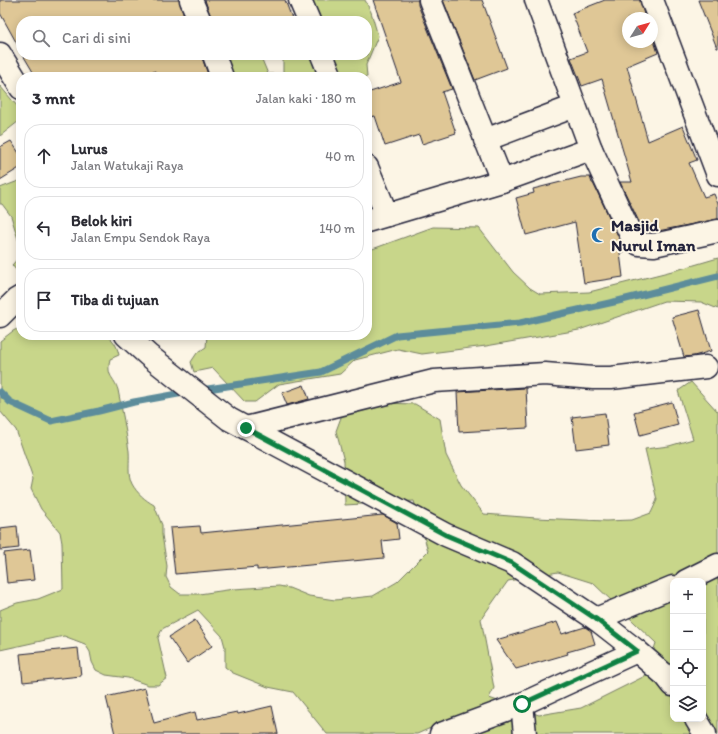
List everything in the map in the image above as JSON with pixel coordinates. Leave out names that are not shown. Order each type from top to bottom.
[{"type":"street","points":[[192,0],[198,16]]},
{"type":"street","points":[[300,0],[307,16]]},
{"type":"street","points":[[430,0],[502,181]]},
{"type":"street","points":[[536,0],[591,149],[632,235],[639,244],[654,245],[718,230]]},
{"type":"street","points":[[652,0],[718,175]]},
{"type":"street","points":[[0,54],[16,80]]},
{"type":"street","points":[[216,60],[220,72]]},
{"type":"street","points":[[324,60],[329,72]]},
{"type":"street","points":[[485,140],[575,106]]},
{"type":"street","points":[[372,192],[377,218],[502,181],[591,149]]},
{"type":"street","points":[[0,316],[16,300]]},
{"type":"street","points":[[132,340],[148,355],[237,424],[446,535],[512,563],[596,619],[637,651],[670,681]]},
{"type":"street","points":[[237,424],[434,381],[545,374],[611,378],[706,367]]},
{"type":"street","points":[[692,578],[718,566]]},
{"type":"street","points":[[596,619],[670,588]]},
{"type":"street","points":[[441,734],[522,704],[637,651]]},
{"type":"street","points":[[522,704],[525,734]]},
{"type":"street","points":[[698,722],[705,734]]},
{"type":"green space","points":[[309,0],[365,0],[371,12],[378,36],[372,50],[372,16],[316,16]]},
{"type":"green space","points":[[221,60],[262,60],[267,72],[227,72]]},
{"type":"green space","points":[[284,60],[320,60],[325,72],[283,72]]},
{"type":"green space","points":[[333,60],[368,60],[366,65],[367,72],[338,72]]},
{"type":"green space","points":[[0,86],[16,105],[16,123],[0,136]]},
{"type":"green space","points":[[16,182],[16,232],[11,216],[2,204],[0,204],[0,188]]},
{"type":"green space","points":[[433,227],[479,228],[513,272],[530,288],[540,294],[589,292],[718,258],[718,309],[701,302],[664,301],[579,330],[486,346],[422,354],[398,349],[355,360],[340,374],[279,384],[255,402],[245,402],[213,368],[194,372],[191,362],[197,353],[206,347],[207,340],[372,340],[372,249]]},
{"type":"green space","points":[[16,261],[16,270],[12,265]]},
{"type":"green space","points":[[16,330],[16,340],[112,340],[119,355],[110,359],[109,370],[118,390],[121,405],[129,451],[130,480],[144,499],[154,505],[162,525],[162,535],[167,566],[166,577],[171,587],[180,594],[199,594],[234,589],[279,586],[289,588],[309,596],[335,600],[373,596],[397,582],[428,551],[414,501],[345,505],[344,461],[336,431],[343,412],[383,403],[415,404],[440,419],[446,455],[461,485],[484,514],[606,521],[632,520],[651,513],[657,500],[645,449],[669,446],[693,439],[678,391],[691,382],[718,412],[718,734],[450,734],[451,719],[417,734],[327,734],[293,692],[268,687],[233,673],[225,667],[225,647],[222,636],[198,610],[162,629],[158,638],[167,678],[158,685],[148,685],[128,678],[106,675],[96,670],[92,662],[90,652],[85,644],[64,636],[0,650],[0,610],[17,603],[38,599],[63,589],[62,543],[60,532],[41,509],[31,489],[33,479],[16,430],[0,411],[0,341],[13,331]],"holes":[[[558,572],[593,583],[656,643],[645,676],[581,708],[539,715],[489,698],[494,688],[481,619],[508,581]]]},
{"type":"building","points":[[0,0],[179,0],[184,16],[16,16],[16,42],[0,13]]},
{"type":"building","points":[[205,0],[285,0],[291,16],[210,16]]},
{"type":"building","points":[[373,0],[418,0],[418,5],[452,89],[442,92],[456,133],[422,144],[419,135],[385,146],[375,116],[372,117],[372,91],[401,82]]},
{"type":"building","points":[[443,0],[482,0],[507,68],[475,80]]},
{"type":"building","points":[[605,0],[640,0],[643,12],[622,12],[622,48],[656,48],[658,53],[627,66],[648,141],[683,126],[697,160],[689,163],[704,197],[714,194],[718,204],[718,219],[653,232],[645,232],[642,228],[620,182],[632,182],[602,79],[582,86],[571,58],[587,52],[572,13]]},
{"type":"building","points":[[698,0],[718,0],[718,48],[717,48]]},
{"type":"building","points":[[26,60],[203,60],[207,72],[155,71],[33,72]]},
{"type":"building","points":[[11,141],[16,148],[16,170],[0,180],[0,147]]},
{"type":"building","name":"Masjid Nurul Iman","points":[[581,177],[590,177],[620,240],[627,250],[620,253],[623,277],[584,283],[575,222],[526,235],[516,198],[534,193],[533,189]]},
{"type":"building","points":[[699,310],[711,351],[684,357],[672,317]]},
{"type":"building","points":[[304,385],[309,399],[287,405],[282,393]]},
{"type":"building","points":[[526,388],[528,428],[459,432],[457,392]]},
{"type":"building","points":[[672,402],[678,425],[640,435],[634,412]]},
{"type":"building","points":[[605,413],[609,445],[576,449],[572,417]]},
{"type":"building","points":[[383,515],[397,523],[399,539],[382,541],[384,558],[257,570],[257,567],[175,574],[170,528],[200,526],[201,533]]},
{"type":"building","points":[[17,526],[19,548],[0,550],[0,528]]},
{"type":"building","points":[[30,550],[34,580],[7,583],[4,553]]},
{"type":"building","points":[[195,620],[212,646],[187,663],[169,637]]},
{"type":"building","points":[[557,622],[562,634],[585,627],[591,631],[595,644],[567,652],[568,654],[516,669],[496,640]]},
{"type":"building","points":[[78,648],[81,676],[23,682],[20,654]]},
{"type":"building","points":[[145,688],[154,723],[195,712],[197,720],[237,712],[238,714],[272,706],[278,734],[115,734],[106,697]]},
{"type":"waterway","points":[[201,390],[321,372],[397,335],[520,323],[614,302],[718,276]]},
{"type":"waterway","points":[[0,392],[10,402],[51,421],[134,402],[189,392]]},
{"type":"place","name":"Masjid Nurul Iman","points":[[599,235]]},
{"type":"route","points":[[246,428],[446,535],[512,563],[596,619],[637,651],[522,704]]}]
